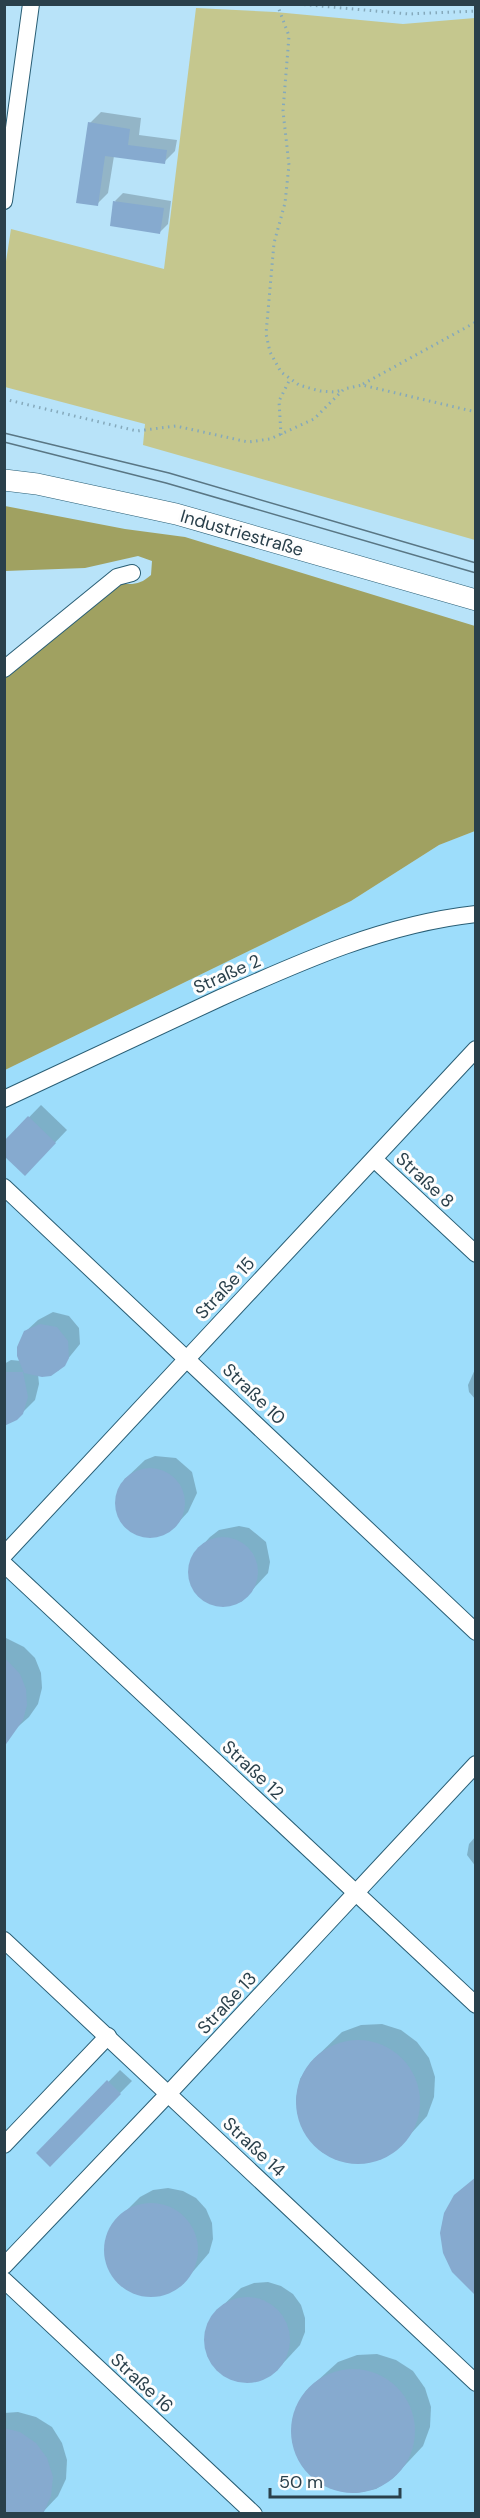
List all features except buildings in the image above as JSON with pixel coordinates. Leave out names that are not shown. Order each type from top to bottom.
[{"type":"main road","name":"Industriestraße","points":[[4,480],[37,484],[177,514],[476,600]]},
{"type":"street","points":[[4,201],[31,4]]},
{"type":"street","points":[[4,669],[117,577],[132,573]]},
{"type":"street","name":"Straße 2","points":[[4,1099],[304,960],[347,944],[455,916],[476,914]]},
{"type":"street","name":"Straße 15","points":[[4,1555],[476,1049]]},
{"type":"street","name":"Straße 8","points":[[374,1159],[476,1254]]},
{"type":"street","name":"Straße 10","points":[[4,1187],[187,1357],[476,1632]]},
{"type":"street","name":"Straße 12","points":[[4,1564],[476,2005]]},
{"type":"street","name":"Straße 13","points":[[4,2266],[476,1764]]},
{"type":"street","name":"Straße 14","points":[[4,1940],[476,2383]]},
{"type":"street","points":[[4,2145],[108,2036]]},
{"type":"street","name":"Straße 16","points":[[4,2280],[254,2514]]},
{"type":"path","points":[[277,4],[289,36],[283,111],[289,165],[285,203],[274,243],[266,334],[270,352],[281,372],[299,385],[334,392],[361,385],[476,322]]},
{"type":"path","points":[[298,4],[409,14],[476,10]]},
{"type":"path","points":[[281,435],[279,400],[290,378]]},
{"type":"path","points":[[361,385],[476,412]]},
{"type":"path","points":[[4,399],[137,430],[176,426],[248,442],[270,439],[314,419],[344,389]]},
{"type":"shaded area","points":[[475,831],[475,2513],[5,2514],[5,1070],[351,901],[439,845]]},
{"type":"green space","points":[[196,8],[275,12],[403,24],[475,18],[475,540],[143,445],[145,424],[5,387],[4,274],[11,229],[164,269]]},
{"type":"green space","points":[[5,506],[125,529],[185,537],[475,626],[475,831],[439,845],[351,901],[5,1070],[5,675],[117,583],[136,584],[151,575],[152,561],[138,556],[85,568],[5,571]]},
{"type":"tram line","points":[[4,433],[169,473],[476,563]]},
{"type":"tram line","points":[[4,442],[166,483],[476,573]]}]
